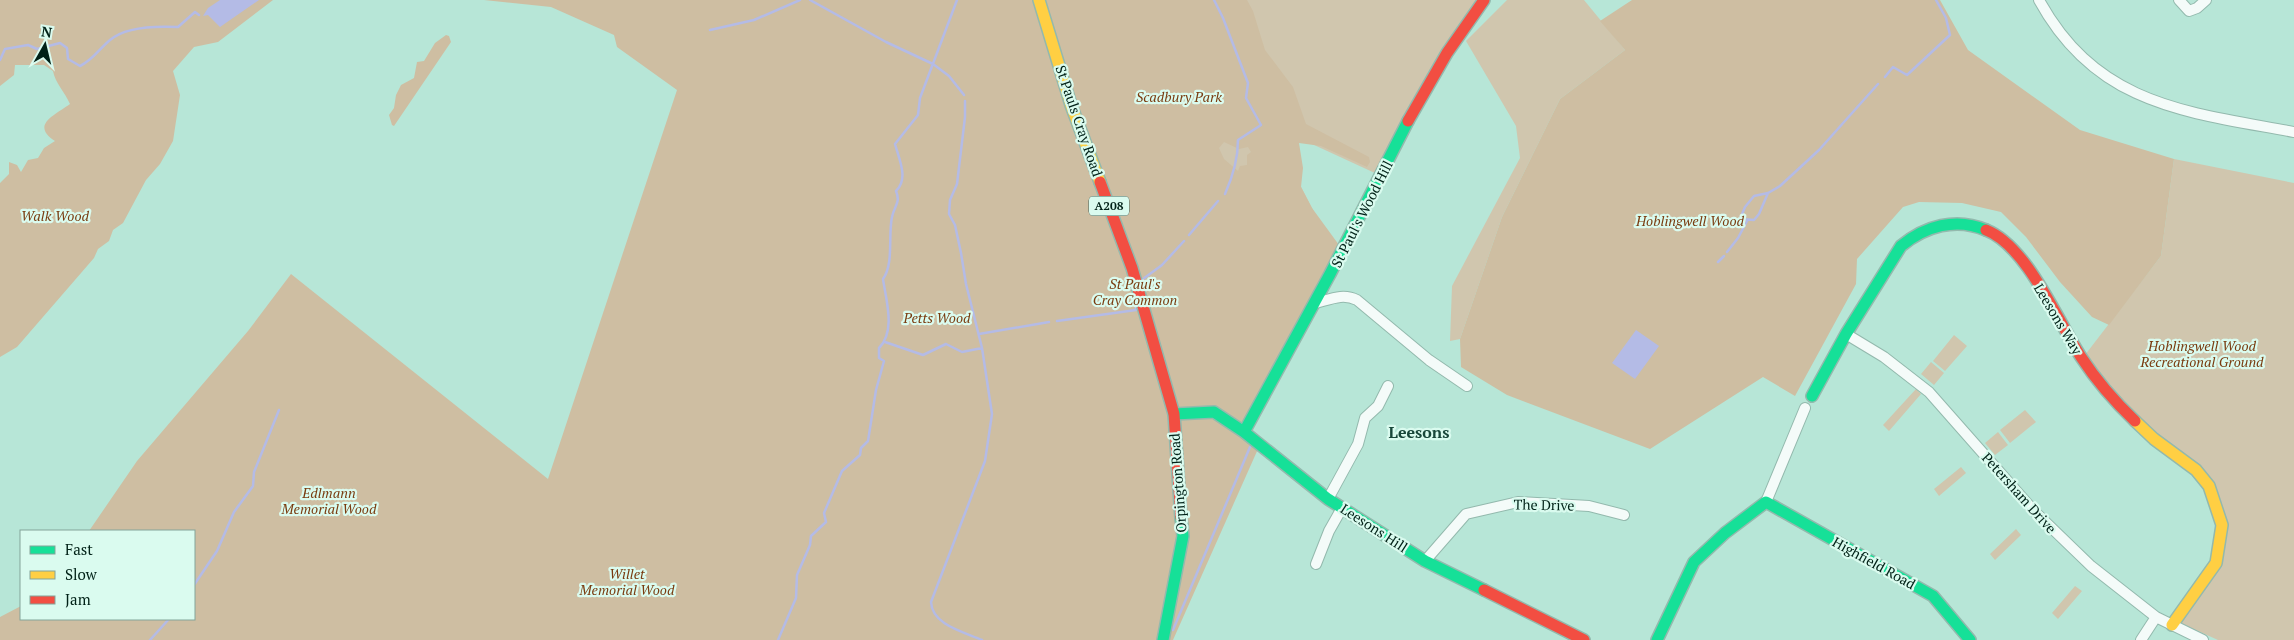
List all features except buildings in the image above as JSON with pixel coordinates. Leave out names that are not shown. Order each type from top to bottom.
[{"type":"street","name":"St Pauls Cray Road","points":[[1039,0],[1071,105],[1132,268],[1174,414]]},
{"type":"street","name":"St Paul's Wood Hill","points":[[1244,432],[1316,303],[1424,89],[1462,28],[1484,0]]},
{"type":"street","points":[[2039,0],[2061,34],[2075,49],[2106,77],[2125,89],[2168,107],[2294,132]]},
{"type":"street","points":[[2179,0],[2189,11],[2197,8],[2206,0]]},
{"type":"street","name":"Leesons Way","points":[[1812,396],[1846,334],[1893,256],[1914,235],[1942,225],[1961,223],[1980,227],[1997,234],[2023,260],[2081,357],[2111,398],[2154,439],[2196,470],[2209,486],[2222,525],[2216,564],[2172,625]]},
{"type":"street","points":[[1316,303],[1338,296],[1357,300],[1429,360],[1467,386]]},
{"type":"street","name":"Petersham Drive","points":[[1846,334],[1884,357],[1929,392],[2055,533],[2091,566],[2156,617],[2203,640]]},
{"type":"street","points":[[1328,498],[1358,444],[1365,418],[1378,406],[1388,386]]},
{"type":"street","points":[[1657,640],[1694,562],[1725,533],[1766,502],[1805,408]]},
{"type":"street","name":"Leesons Hill","points":[[1174,414],[1214,412],[1244,432],[1342,508],[1425,561],[1584,640]]},
{"type":"street","name":"Orpington Road","points":[[1163,640],[1183,536],[1177,481],[1174,414]]},
{"type":"street","name":"The Drive","points":[[1425,561],[1466,514],[1518,502],[1590,506],[1624,515]]},
{"type":"street","name":"Highfield Road","points":[[1766,502],[1933,596],[1970,640]]},
{"type":"street","points":[[1316,564],[1329,531],[1342,508]]},
{"type":"street","points":[[2141,640],[2156,617]]},
{"type":"green space","name":"Walk Wood","points":[[0,0],[273,0],[218,42],[194,47],[173,71],[180,95],[173,141],[160,164],[146,180],[123,223],[113,230],[109,241],[98,249],[94,258],[17,347],[0,357],[0,183],[9,174],[9,162],[17,165],[21,172],[28,160],[38,158],[44,148],[55,141],[48,135],[45,125],[52,116],[70,104],[53,71],[44,65],[15,65],[14,75],[0,86]]},
{"type":"green space","name":"Petts Wood","points":[[484,0],[1247,0],[1253,11],[1265,50],[1293,87],[1306,124],[1369,157],[1370,162],[1367,167],[1321,146],[1299,143],[1303,168],[1301,187],[1312,208],[1339,245],[1242,436],[1258,449],[1173,640],[0,640],[0,617],[20,607],[20,620],[195,620],[195,530],[90,530],[137,461],[248,331],[291,274],[548,479],[677,90],[617,47],[614,35],[551,7]],"holes":[[[1224,142],[1239,149],[1248,147],[1251,152],[1247,155],[1247,165],[1240,166],[1238,171],[1224,159],[1219,148]]]},
{"type":"green space","name":"Scadbury Park","points":[[1044,0],[1479,0],[1377,174],[1273,126],[1282,150],[1326,235],[1231,417]]},
{"type":"green space","points":[[1507,0],[1584,0],[1625,50],[1560,99],[1502,217],[1460,339],[1450,341],[1452,286],[1520,158],[1516,126],[1466,41]]},
{"type":"green space","name":"Hoblingwell Wood","points":[[1632,0],[1940,0],[1968,50],[2080,130],[2174,159],[2161,256],[2109,325],[2092,317],[2060,282],[2026,237],[2001,212],[1962,203],[1919,202],[1903,207],[1857,259],[1856,284],[1795,396],[1763,377],[1650,449],[1507,395],[1461,367],[1460,339],[1502,217],[1560,99],[1625,50],[1600,21]]},
{"type":"green space","points":[[446,35],[449,36],[451,42],[394,126],[392,125],[389,115],[394,108],[396,95],[401,85],[414,78],[417,62],[424,61],[435,43]]},
{"type":"green space","name":"Hoblingwell Wood Recreational Ground","points":[[2174,159],[2294,183],[2294,640],[2218,640],[2178,622],[2228,528],[2217,489],[2203,469],[2162,441],[2117,399],[2085,355],[2161,256]]},
{"type":"green space","points":[[1954,335],[1967,346],[1945,371],[1933,361]]},
{"type":"green space","points":[[1931,362],[1944,373],[1934,385],[1921,374]]},
{"type":"green space","points":[[1916,389],[1921,394],[1889,431],[1883,425]]},
{"type":"green space","points":[[2025,410],[2036,422],[2010,443],[2000,430]]},
{"type":"green space","points":[[1998,432],[2008,445],[1995,455],[1985,443]]},
{"type":"green space","points":[[1961,467],[1966,473],[1939,496],[1934,489]]},
{"type":"green space","points":[[2016,529],[2021,535],[1995,560],[1990,554]]},
{"type":"green space","points":[[2075,586],[2082,591],[2058,619],[2052,613]]},
{"type":"water","points":[[220,0],[259,0],[220,27],[208,15],[203,16],[208,8]]},
{"type":"water","points":[[1636,330],[1659,346],[1635,379],[1612,363]]},
{"type":"waterway","points":[[710,30],[754,20],[800,0]]},
{"type":"waterway","points":[[810,0],[886,42],[933,64],[949,76],[964,95]]},
{"type":"waterway","points":[[778,640],[796,598],[797,575],[810,545],[811,536],[826,522],[824,513],[842,471],[860,455],[861,448],[868,441],[876,390],[884,361],[879,358],[879,348],[884,341],[889,324],[883,279],[888,266],[891,224],[898,199],[896,191],[902,181],[901,162],[895,144],[918,115],[920,98],[957,0]]},
{"type":"waterway","points":[[1214,0],[1223,18],[1248,83],[1246,98],[1261,125],[1238,140],[1234,167],[1225,194]]},
{"type":"waterway","points":[[1885,77],[1893,67],[1907,75],[1950,35],[1946,18],[1936,0]]},
{"type":"waterway","points":[[0,60],[5,49],[28,45],[37,49],[60,43],[67,48],[68,59],[80,66],[85,64],[117,35],[133,29],[178,27],[195,12],[199,15]]},
{"type":"waterway","points":[[1768,193],[1759,214],[1754,220],[1740,219],[1745,207],[1754,196],[1768,193],[1780,186],[1819,150],[1878,84]]},
{"type":"waterway","points":[[965,101],[965,117],[957,184],[950,200],[949,214],[955,225],[966,284],[982,348],[992,414],[985,461],[931,602],[937,617],[943,622],[958,631],[982,640]]},
{"type":"waterway","points":[[1189,235],[1218,201]]},
{"type":"waterway","points":[[1727,252],[1738,238],[1747,221]]},
{"type":"waterway","points":[[1143,279],[1162,265],[1184,241]]},
{"type":"waterway","points":[[1718,262],[1724,256]]},
{"type":"waterway","points":[[1057,321],[1136,310],[1136,308]]},
{"type":"waterway","points":[[979,334],[1049,322]]},
{"type":"waterway","points":[[885,342],[923,355],[946,344],[962,352],[982,348]]},
{"type":"waterway","points":[[195,584],[217,551],[234,512],[253,486],[254,472],[279,410]]},
{"type":"waterway","points":[[1173,630],[1250,447]]},
{"type":"waterway","points":[[150,640],[168,620]]},
{"type":"traffic: fast","points":[[1244,432],[1330,274],[1408,121]]},
{"type":"traffic: fast","points":[[1812,396],[1846,334],[1901,246],[1920,233],[1941,226],[1963,224],[1986,230]]},
{"type":"traffic: fast","points":[[1174,414],[1214,412],[1244,432],[1328,499],[1425,561],[1484,590]]},
{"type":"traffic: fast","points":[[1657,640],[1694,562],[1725,533],[1766,502],[1933,596],[1970,640]]},
{"type":"traffic: fast","points":[[1163,640],[1183,536],[1181,518]]},
{"type":"traffic: slow","points":[[1039,0],[1071,105],[1100,182]]},
{"type":"traffic: slow","points":[[2135,421],[2154,439],[2196,470],[2209,486],[2222,525],[2216,563],[2172,625]]},
{"type":"traffic: jam","points":[[1408,121],[1447,53],[1484,0]]},
{"type":"traffic: jam","points":[[1100,182],[1132,268],[1174,414],[1181,518]]},
{"type":"traffic: jam","points":[[1986,230],[2001,239],[2015,251],[2028,267],[2087,366],[2135,421]]},
{"type":"traffic: jam","points":[[1484,590],[1584,640]]},
{"type":"district","name":"Leesons","points":[[1419,432]]},
{"type":"park label","name":"St Paul's Cray Common","points":[[1135,292]]},
{"type":"park label","name":"Edlmann Memorial Wood","points":[[329,502]]},
{"type":"park label","name":"Willet Memorial Wood","points":[[627,582]]}]
